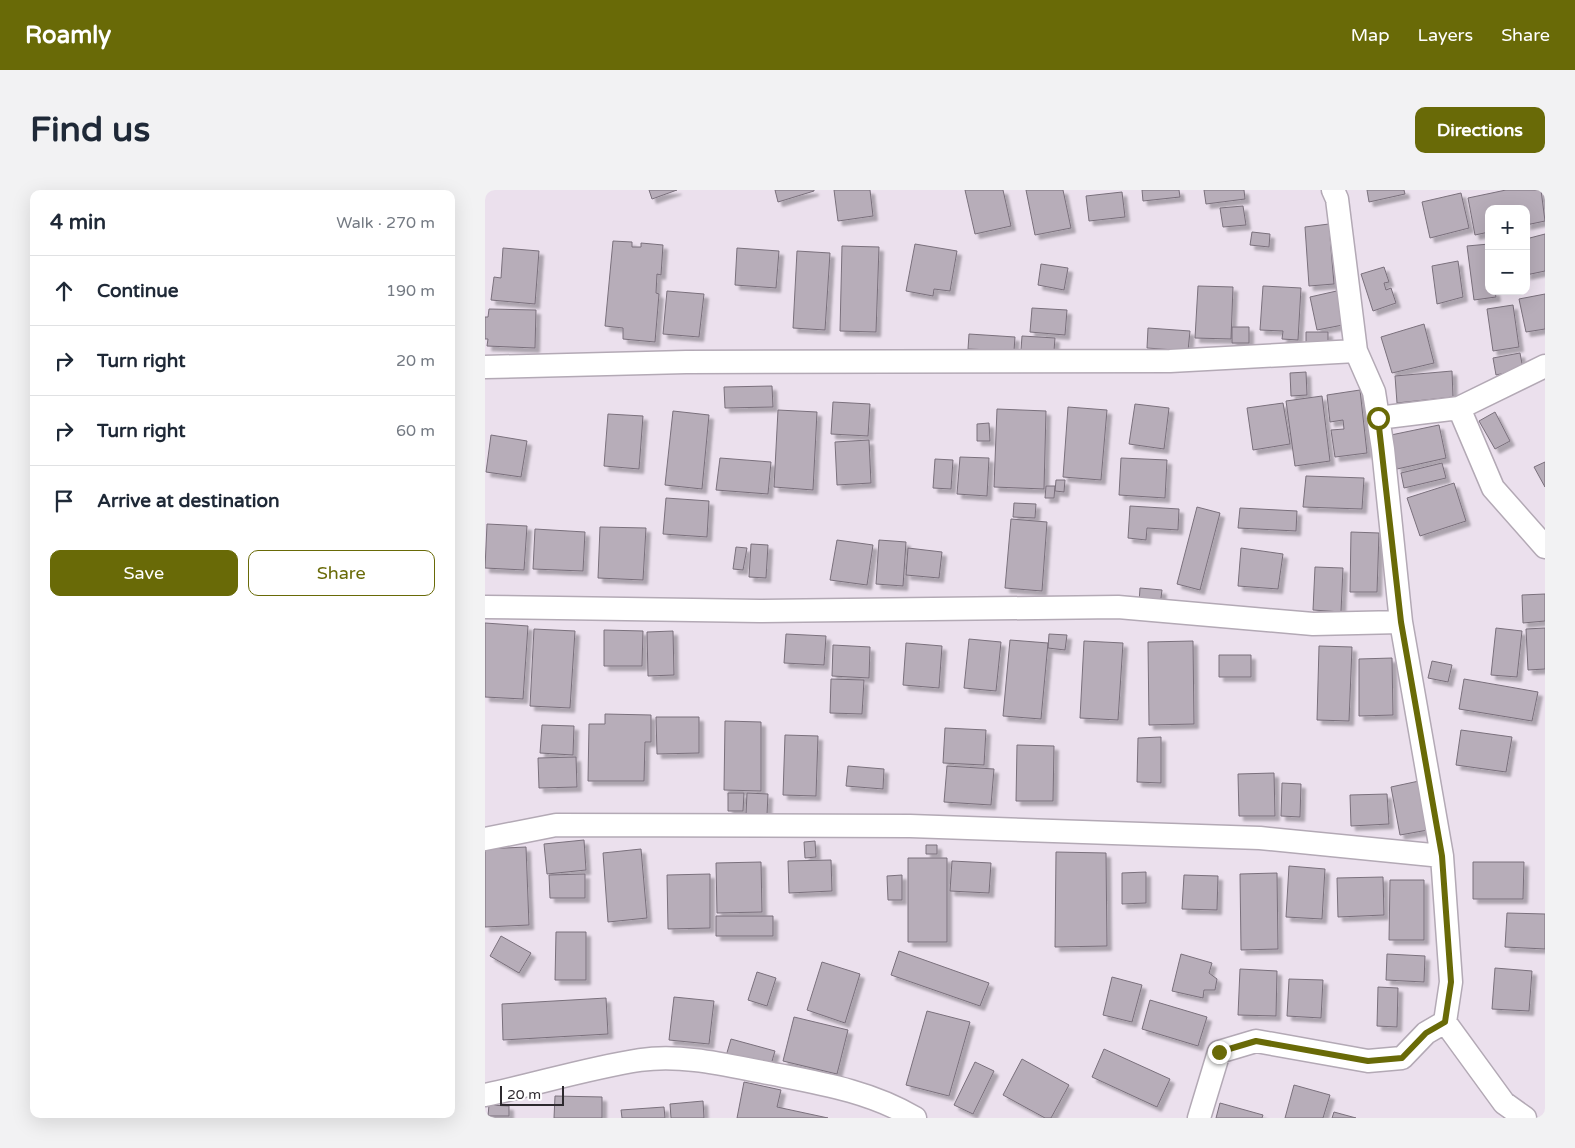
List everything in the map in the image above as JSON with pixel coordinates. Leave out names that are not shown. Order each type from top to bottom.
[{"type":"street","points":[[1333,190],[1337,199],[1356,351],[1374,392],[1401,622],[1442,856],[1451,982],[1445,1022],[1504,1103],[1525,1118]]},
{"type":"street","points":[[485,367],[695,362],[1170,361],[1356,351]]},
{"type":"street","points":[[1378,418],[1459,408],[1545,366]]},
{"type":"street","points":[[1459,408],[1493,488],[1545,547]]},
{"type":"street","points":[[485,606],[760,612],[1118,607],[1313,624],[1401,622]]},
{"type":"street","points":[[485,839],[555,825],[910,826],[1260,838],[1442,856]]},
{"type":"street","points":[[1199,1118],[1219,1052],[1256,1041],[1368,1061],[1402,1058],[1426,1033],[1445,1022]]},
{"type":"street","points":[[485,1095],[632,1062],[679,1059],[717,1063],[839,1086],[882,1102],[915,1118]]},
{"type":"building","points":[[649,190],[677,190],[652,199]]},
{"type":"building","points":[[775,190],[814,190],[814,191],[778,202]]},
{"type":"building","points":[[834,190],[870,190],[873,216],[838,221]]},
{"type":"building","points":[[965,190],[1003,190],[1011,226],[975,234]]},
{"type":"building","points":[[1026,190],[1063,190],[1071,228],[1035,235]]},
{"type":"building","points":[[1142,190],[1179,190],[1180,197],[1143,201]]},
{"type":"building","points":[[1204,190],[1244,190],[1245,199],[1206,204]]},
{"type":"building","points":[[1367,190],[1404,190],[1405,194],[1369,202]]},
{"type":"building","points":[[1506,190],[1541,190],[1545,221],[1530,224],[1530,205],[1485,205],[1485,233],[1475,235],[1468,198]]},
{"type":"building","points":[[1122,192],[1125,217],[1089,221],[1086,196]]},
{"type":"building","points":[[1461,193],[1469,228],[1430,238],[1422,202]]},
{"type":"building","points":[[1243,206],[1246,225],[1223,227],[1220,208]]},
{"type":"building","points":[[1329,224],[1334,284],[1309,286],[1305,227]]},
{"type":"building","points":[[1252,232],[1270,234],[1269,247],[1250,245]]},
{"type":"building","points":[[1545,234],[1545,271],[1530,274],[1530,238]]},
{"type":"building","points":[[613,241],[632,242],[632,247],[641,247],[641,243],[663,245],[661,275],[657,274],[656,293],[659,294],[655,342],[623,339],[623,328],[605,326]]},
{"type":"building","points":[[915,244],[957,251],[950,291],[934,289],[933,296],[906,291]]},
{"type":"building","points":[[1485,244],[1485,295],[1496,295],[1496,297],[1474,300],[1467,246]]},
{"type":"building","points":[[842,246],[879,247],[876,332],[840,331]]},
{"type":"building","points":[[503,248],[539,251],[535,304],[491,300],[494,277],[501,278]]},
{"type":"building","points":[[737,248],[779,251],[776,288],[735,285]]},
{"type":"building","points":[[797,251],[830,253],[825,330],[793,328]]},
{"type":"building","points":[[1458,261],[1463,297],[1437,304],[1432,266]]},
{"type":"building","points":[[1041,264],[1068,268],[1064,290],[1038,285]]},
{"type":"building","points":[[1384,267],[1389,282],[1384,283],[1386,290],[1391,288],[1396,303],[1373,311],[1361,274]]},
{"type":"building","points":[[1198,286],[1233,287],[1231,339],[1195,338]]},
{"type":"building","points":[[1263,286],[1301,288],[1298,340],[1282,339],[1283,331],[1260,330]]},
{"type":"building","points":[[1341,290],[1348,324],[1317,330],[1310,297]]},
{"type":"building","points":[[667,291],[704,294],[699,337],[663,334]]},
{"type":"building","points":[[1545,294],[1545,329],[1526,332],[1519,299]]},
{"type":"building","points":[[1513,305],[1519,347],[1493,351],[1487,309]]},
{"type":"building","points":[[1032,308],[1067,310],[1065,335],[1030,332]]},
{"type":"building","points":[[489,309],[536,310],[535,348],[487,346],[488,339],[485,339],[485,317],[488,317]]},
{"type":"building","points":[[1424,324],[1434,363],[1392,373],[1381,337]]},
{"type":"building","points":[[1232,327],[1249,327],[1249,343],[1232,343]]},
{"type":"building","points":[[1148,328],[1190,331],[1188,351],[1147,348]]},
{"type":"building","points":[[1306,332],[1328,332],[1328,347],[1306,347]]},
{"type":"building","points":[[969,334],[1015,337],[1014,351],[968,349]]},
{"type":"building","points":[[1022,336],[1055,338],[1054,351],[1021,350]]},
{"type":"building","points":[[1520,353],[1523,369],[1496,375],[1493,358]]},
{"type":"building","points":[[1452,371],[1453,397],[1397,403],[1395,376]]},
{"type":"building","points":[[1306,372],[1307,395],[1291,396],[1290,373]]},
{"type":"building","points":[[772,386],[773,407],[725,408],[724,387]]},
{"type":"building","points":[[1360,390],[1367,453],[1335,457],[1331,430],[1344,429],[1343,420],[1330,422],[1327,395]]},
{"type":"building","points":[[1322,396],[1330,461],[1295,466],[1286,401]]},
{"type":"building","points":[[833,402],[870,404],[868,436],[831,434]]},
{"type":"building","points":[[1283,403],[1290,444],[1253,450],[1247,408]]},
{"type":"building","points":[[1135,404],[1169,408],[1164,449],[1129,444]]},
{"type":"building","points":[[1068,407],[1107,410],[1101,480],[1063,477]]},
{"type":"building","points":[[997,409],[1046,411],[1044,489],[994,487]]},
{"type":"building","points":[[778,410],[817,412],[813,490],[774,487]]},
{"type":"building","points":[[673,411],[709,415],[702,489],[665,485]]},
{"type":"building","points":[[1495,412],[1510,441],[1495,449],[1479,421]]},
{"type":"building","points":[[608,414],[643,416],[639,469],[604,466]]},
{"type":"building","points":[[989,423],[990,441],[977,441],[977,424]]},
{"type":"building","points":[[1439,425],[1446,458],[1397,469],[1391,435]]},
{"type":"building","points":[[491,435],[527,441],[521,477],[486,472]]},
{"type":"building","points":[[869,440],[871,483],[837,485],[835,442]]},
{"type":"building","points":[[960,457],[989,458],[987,496],[957,494]]},
{"type":"building","points":[[720,458],[771,462],[768,494],[716,490]]},
{"type":"building","points":[[1121,458],[1167,460],[1165,498],[1119,495]]},
{"type":"building","points":[[935,459],[953,460],[951,489],[933,488]]},
{"type":"building","points":[[1545,462],[1545,487],[1534,467]]},
{"type":"building","points":[[1442,463],[1446,478],[1404,488],[1401,473]]},
{"type":"building","points":[[1306,476],[1364,478],[1362,509],[1303,507]]},
{"type":"building","points":[[1056,480],[1065,480],[1064,492],[1055,491]]},
{"type":"building","points":[[1454,483],[1466,521],[1420,536],[1407,498]]},
{"type":"building","points":[[1046,486],[1055,486],[1054,498],[1045,498]]},
{"type":"building","points":[[666,498],[709,501],[707,537],[663,534]]},
{"type":"building","points":[[1014,503],[1036,504],[1035,518],[1013,517]]},
{"type":"building","points":[[1130,506],[1179,509],[1178,530],[1147,528],[1146,540],[1128,538]]},
{"type":"building","points":[[1197,507],[1220,513],[1200,590],[1177,584]]},
{"type":"building","points":[[1240,508],[1297,511],[1296,531],[1238,528]]},
{"type":"building","points":[[1011,519],[1047,522],[1042,591],[1005,588]]},
{"type":"building","points":[[487,524],[527,526],[524,570],[485,568]]},
{"type":"building","points":[[600,527],[646,528],[643,580],[598,578]]},
{"type":"building","points":[[535,529],[585,532],[583,571],[533,569]]},
{"type":"building","points":[[1351,532],[1379,533],[1377,592],[1350,592]]},
{"type":"building","points":[[837,540],[873,545],[867,585],[830,580]]},
{"type":"building","points":[[879,540],[906,542],[903,586],[876,584]]},
{"type":"building","points":[[751,544],[768,545],[766,578],[749,577]]},
{"type":"building","points":[[736,547],[747,548],[743,570],[733,569]]},
{"type":"building","points":[[908,548],[942,552],[939,578],[906,575]]},
{"type":"building","points":[[1241,548],[1283,554],[1278,589],[1238,586]]},
{"type":"building","points":[[1315,567],[1343,568],[1341,612],[1313,610]]},
{"type":"building","points":[[1140,588],[1162,590],[1160,606],[1139,603]]},
{"type":"building","points":[[1545,594],[1545,621],[1523,623],[1522,595]]},
{"type":"building","points":[[485,623],[528,626],[523,699],[485,697]]},
{"type":"building","points":[[1496,628],[1522,631],[1517,677],[1491,675]]},
{"type":"building","points":[[1545,628],[1545,669],[1528,670],[1526,629]]},
{"type":"building","points":[[534,629],[575,631],[570,708],[530,706]]},
{"type":"building","points":[[604,630],[643,631],[642,666],[604,666]]},
{"type":"building","points":[[673,631],[674,675],[648,676],[647,632]]},
{"type":"building","points":[[786,634],[826,636],[824,665],[784,663]]},
{"type":"building","points":[[1049,634],[1067,635],[1065,650],[1048,648]]},
{"type":"building","points":[[969,639],[1001,642],[996,691],[964,688]]},
{"type":"building","points":[[1010,640],[1048,643],[1041,719],[1003,716]]},
{"type":"building","points":[[1084,641],[1123,643],[1118,720],[1080,718]]},
{"type":"building","points":[[1193,641],[1194,724],[1149,725],[1148,642]]},
{"type":"building","points":[[906,643],[942,646],[939,688],[903,685]]},
{"type":"building","points":[[833,645],[870,647],[869,678],[832,676]]},
{"type":"building","points":[[1319,646],[1352,647],[1349,721],[1317,720]]},
{"type":"building","points":[[1219,655],[1251,655],[1251,677],[1219,677]]},
{"type":"building","points":[[1392,658],[1393,715],[1359,716],[1359,659]]},
{"type":"building","points":[[1432,661],[1452,665],[1448,682],[1428,678]]},
{"type":"building","points":[[831,679],[864,680],[862,714],[830,713]]},
{"type":"building","points":[[1464,679],[1538,692],[1532,721],[1459,709]]},
{"type":"building","points":[[605,714],[651,715],[651,742],[645,742],[644,781],[588,781],[589,724],[605,724]]},
{"type":"building","points":[[656,717],[699,717],[699,753],[657,754]]},
{"type":"building","points":[[725,721],[761,722],[761,791],[724,790]]},
{"type":"building","points":[[542,725],[574,726],[573,755],[540,753]]},
{"type":"building","points":[[945,728],[986,730],[984,765],[943,763]]},
{"type":"building","points":[[1461,730],[1512,737],[1506,772],[1456,765]]},
{"type":"building","points":[[785,735],[818,736],[816,796],[783,795]]},
{"type":"building","points":[[1161,737],[1161,783],[1137,782],[1138,738]]},
{"type":"building","points":[[1017,745],[1054,746],[1053,801],[1016,801]]},
{"type":"building","points":[[576,757],[577,787],[539,788],[538,758]]},
{"type":"building","points":[[848,766],[884,769],[883,789],[846,786]]},
{"type":"building","points":[[947,766],[994,769],[991,805],[944,802]]},
{"type":"building","points":[[1274,773],[1275,816],[1239,816],[1238,774]]},
{"type":"building","points":[[1419,781],[1428,830],[1400,835],[1391,787]]},
{"type":"building","points":[[1282,783],[1301,784],[1300,817],[1281,816]]},
{"type":"building","points":[[728,793],[744,793],[743,811],[728,811]]},
{"type":"building","points":[[747,793],[768,794],[767,815],[746,814]]},
{"type":"building","points":[[1387,794],[1389,824],[1351,826],[1350,795]]},
{"type":"building","points":[[584,840],[586,870],[547,874],[544,844]]},
{"type":"building","points":[[815,841],[816,857],[805,858],[804,842]]},
{"type":"building","points":[[926,845],[937,845],[937,854],[926,854]]},
{"type":"building","points":[[526,847],[529,925],[485,927],[485,849]]},
{"type":"building","points":[[641,849],[647,918],[608,922],[603,853]]},
{"type":"building","points":[[1056,852],[1106,853],[1107,946],[1055,947]]},
{"type":"building","points":[[908,858],[947,858],[947,942],[908,942]]},
{"type":"building","points":[[831,860],[832,891],[789,893],[788,861]]},
{"type":"building","points":[[952,861],[991,863],[989,893],[950,891]]},
{"type":"building","points":[[761,862],[762,912],[717,913],[716,863]]},
{"type":"building","points":[[1473,862],[1524,862],[1523,899],[1473,899]]},
{"type":"building","points":[[1289,866],[1325,869],[1322,919],[1286,917]]},
{"type":"building","points":[[1146,872],[1146,903],[1122,904],[1122,873]]},
{"type":"building","points":[[1277,873],[1278,949],[1241,950],[1240,874]]},
{"type":"building","points":[[585,874],[585,898],[550,898],[549,875]]},
{"type":"building","points":[[710,874],[710,928],[668,929],[667,875]]},
{"type":"building","points":[[902,875],[902,900],[888,900],[887,876]]},
{"type":"building","points":[[1184,875],[1218,876],[1217,910],[1182,909]]},
{"type":"building","points":[[1383,877],[1384,915],[1338,917],[1337,878]]},
{"type":"building","points":[[1390,880],[1424,880],[1424,940],[1389,940]]},
{"type":"building","points":[[1507,913],[1545,914],[1545,949],[1505,947]]},
{"type":"building","points":[[716,916],[773,916],[773,936],[716,936]]},
{"type":"building","points":[[556,932],[586,932],[586,980],[555,980]]},
{"type":"building","points":[[501,936],[531,953],[519,973],[490,956]]},
{"type":"building","points":[[899,951],[989,983],[980,1006],[891,975]]},
{"type":"building","points":[[1181,954],[1212,963],[1209,973],[1217,979],[1215,990],[1204,990],[1203,998],[1172,991]]},
{"type":"building","points":[[1387,954],[1425,956],[1424,982],[1386,980]]},
{"type":"building","points":[[822,962],[860,974],[845,1023],[807,1010]]},
{"type":"building","points":[[1495,968],[1532,971],[1529,1011],[1492,1009]]},
{"type":"building","points":[[1240,969],[1277,971],[1276,1016],[1238,1015]]},
{"type":"building","points":[[757,972],[776,978],[767,1006],[748,1000]]},
{"type":"building","points":[[1112,977],[1142,985],[1132,1022],[1103,1015]]},
{"type":"building","points":[[1289,979],[1323,980],[1321,1018],[1287,1016]]},
{"type":"building","points":[[1378,987],[1398,988],[1397,1027],[1377,1026]]},
{"type":"building","points":[[674,997],[714,1001],[709,1044],[669,1040]]},
{"type":"building","points":[[606,998],[608,1034],[503,1040],[502,1004]]},
{"type":"building","points":[[1150,1000],[1207,1017],[1198,1046],[1142,1029]]},
{"type":"building","points":[[927,1011],[970,1022],[949,1096],[906,1085]]},
{"type":"building","points":[[794,1017],[848,1030],[837,1074],[783,1061]]},
{"type":"building","points":[[731,1039],[775,1051],[770,1068],[726,1056]]},
{"type":"building","points":[[1104,1049],[1170,1079],[1157,1107],[1092,1077]]},
{"type":"building","points":[[1022,1059],[1069,1085],[1051,1118],[1045,1118],[1003,1095]]},
{"type":"building","points":[[975,1062],[994,1071],[973,1114],[954,1105]]},
{"type":"building","points":[[744,1082],[781,1090],[777,1107],[828,1118],[737,1118]]},
{"type":"building","points":[[1294,1085],[1330,1095],[1323,1118],[1285,1118]]},
{"type":"building","points":[[555,1096],[602,1097],[602,1118],[554,1118]]},
{"type":"building","points":[[703,1101],[704,1118],[671,1118],[670,1104]]},
{"type":"building","points":[[1220,1103],[1263,1115],[1262,1118],[1216,1118]]},
{"type":"building","points":[[489,1105],[509,1106],[509,1116],[488,1116]]},
{"type":"building","points":[[664,1107],[665,1118],[622,1118],[621,1110]]},
{"type":"building","points":[[1334,1112],[1356,1118],[1332,1118]]},
{"type":"route","points":[[1219,1052],[1256,1041],[1368,1061],[1402,1058],[1426,1033],[1445,1022],[1451,982],[1442,856],[1401,622],[1378,418]]}]
